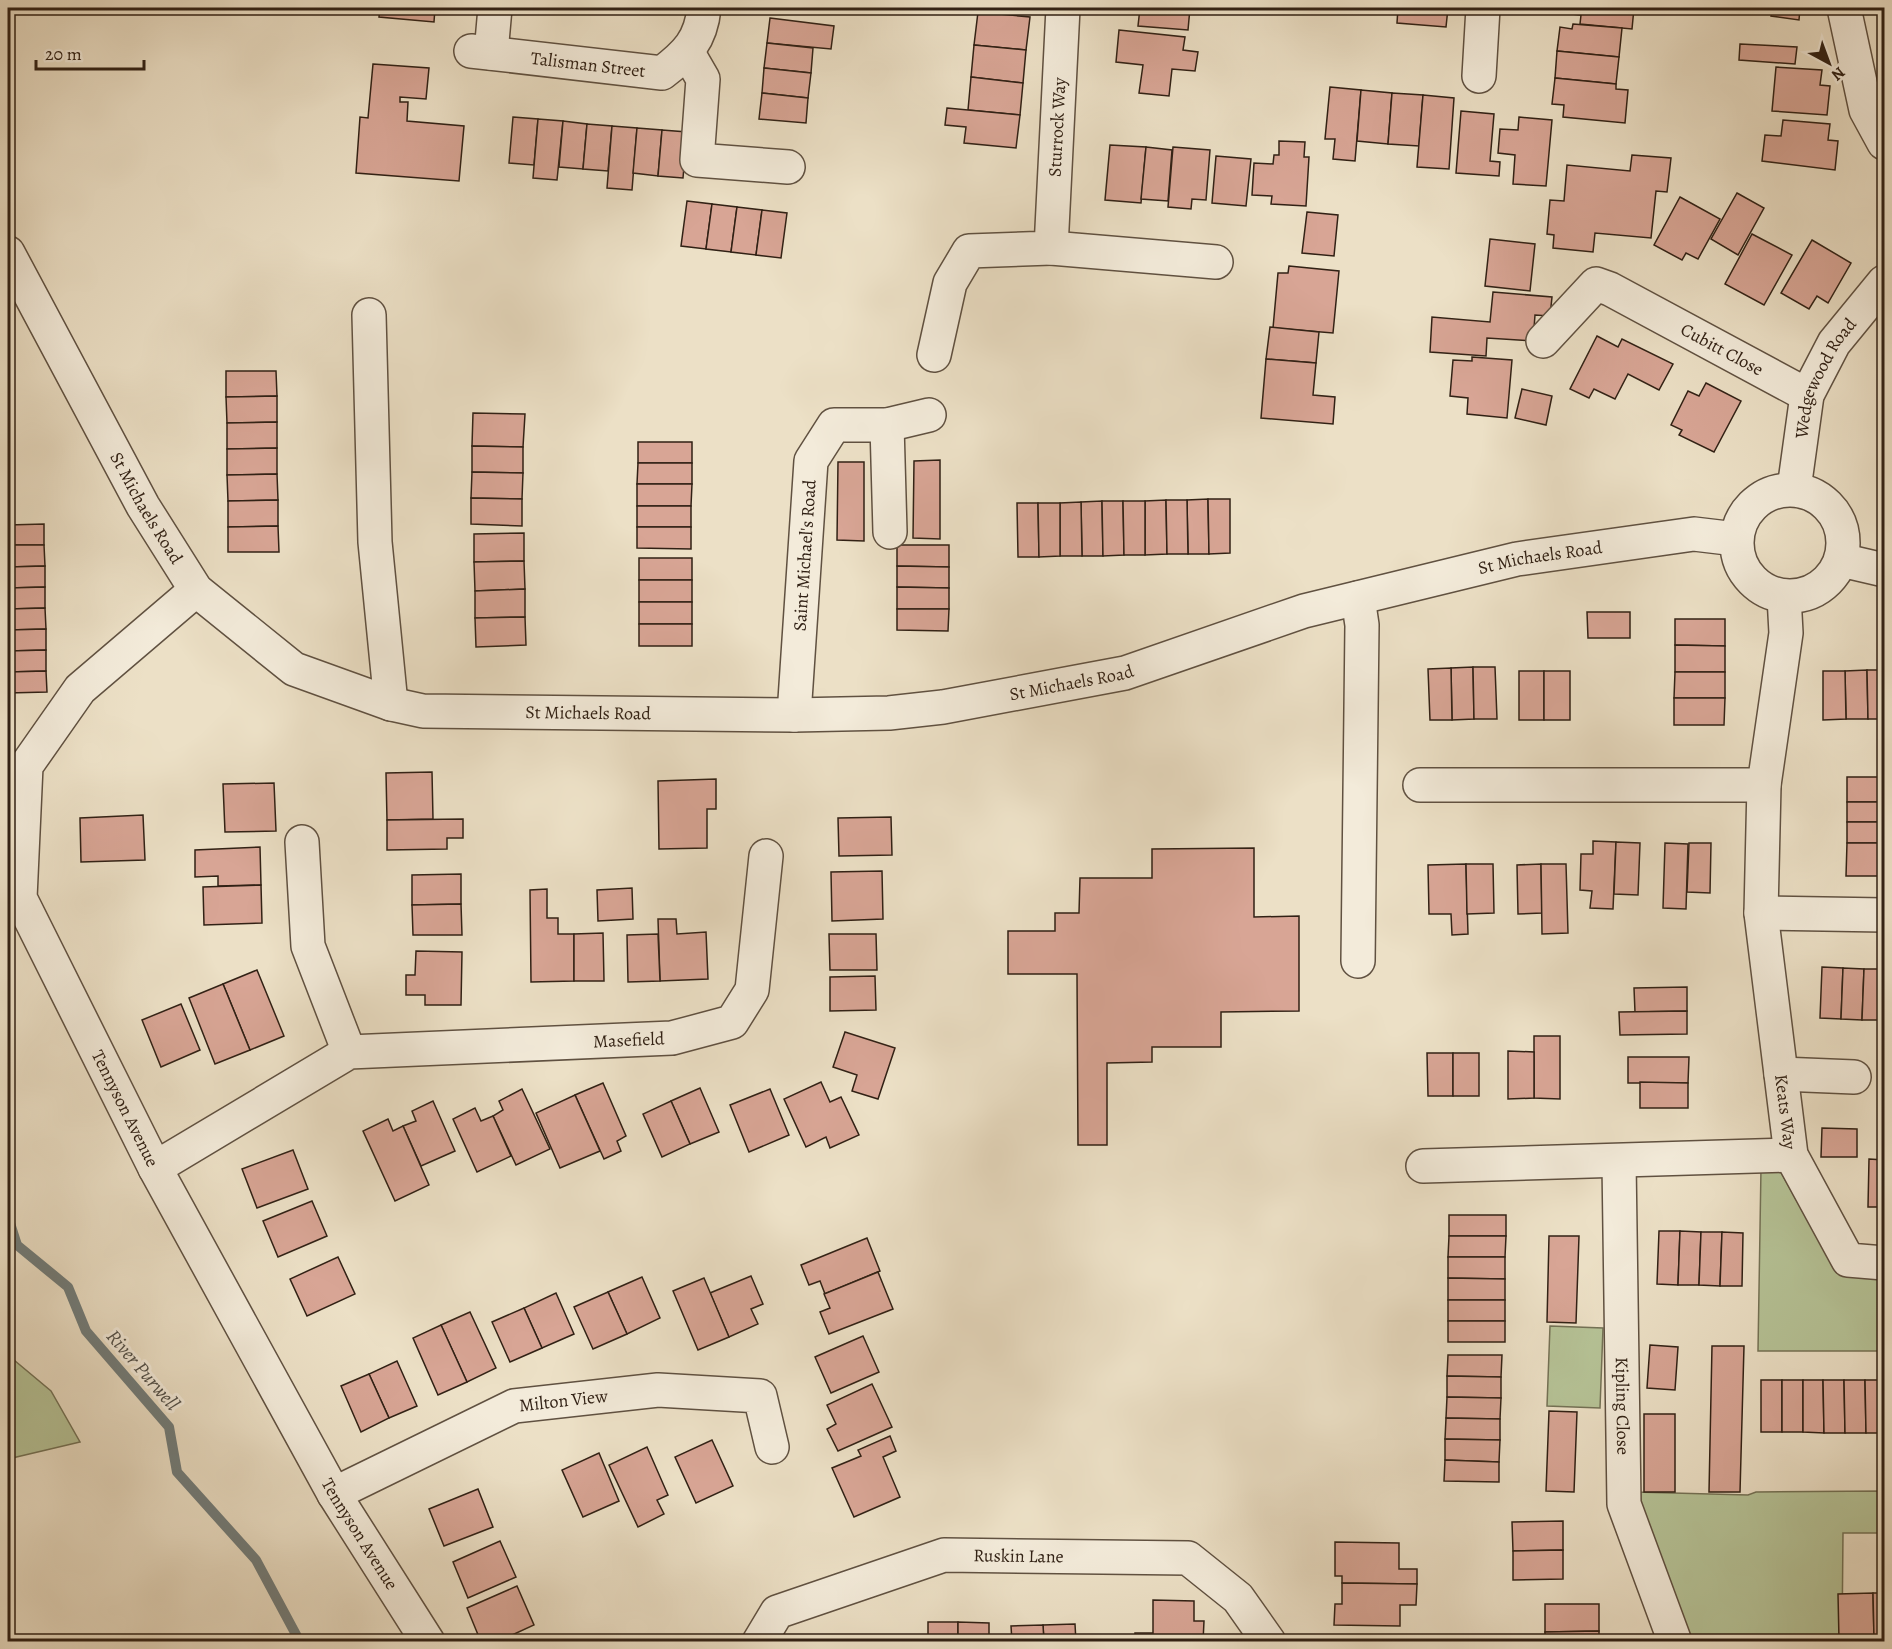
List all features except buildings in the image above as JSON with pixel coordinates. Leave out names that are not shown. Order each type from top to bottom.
[{"type":"street","name":"Talisman Street","points":[[495,8],[481,52],[662,73],[688,53],[703,22],[704,8]]},
{"type":"street","name":"Sturrock Way","points":[[1051,248],[1063,8]]},
{"type":"street","points":[[1479,76],[1483,8]]},
{"type":"street","points":[[1844,8],[1866,110],[1884,143]]},
{"type":"street","points":[[688,53],[703,79],[697,160],[788,167]]},
{"type":"street","points":[[934,355],[950,283],[969,251],[1051,248],[1216,262]]},
{"type":"street","name":"St Michaels Road","points":[[8,253],[143,506],[196,590],[294,669],[391,704],[423,711],[794,715],[889,713],[943,707],[1125,673],[1304,611],[1517,559],[1694,534],[1736,539]]},
{"type":"street","name":"Wedgewood Road","points":[[1794,489],[1807,395],[1834,343],[1884,282]]},
{"type":"street","name":"Cubitt Close","points":[[1543,341],[1596,284],[1807,395]]},
{"type":"street","points":[[369,315],[375,542],[391,704]]},
{"type":"street","name":"Saint Michael's Road","points":[[794,715],[811,461],[834,424],[887,425],[929,415]]},
{"type":"street","points":[[887,425],[890,532]]},
{"type":"street","points":[[1794,489],[1815,494],[1834,511],[1844,537],[1841,560],[1826,584],[1805,595],[1784,596],[1766,591],[1753,583],[1740,563],[1736,539],[1744,516],[1763,496],[1781,490],[1794,489]]},
{"type":"street","points":[[1841,560],[1884,570]]},
{"type":"street","name":"Tennyson Avenue","points":[[196,590],[80,689],[17,759],[20,898],[155,1168],[334,1494],[428,1641]]},
{"type":"street","name":"Keats Way","points":[[1784,596],[1786,633],[1764,785],[1761,914],[1791,1155],[1848,1260],[1884,1263]]},
{"type":"street","points":[[1358,598],[1362,626],[1358,961]]},
{"type":"street","points":[[1420,785],[1764,785]]},
{"type":"street","points":[[302,842],[308,946],[349,1052]]},
{"type":"street","name":"Masefield","points":[[155,1168],[349,1052],[672,1038],[732,1022],[752,990],[766,856]]},
{"type":"street","points":[[1761,914],[1884,915]]},
{"type":"street","points":[[1781,1074],[1854,1077]]},
{"type":"street","points":[[1423,1166],[1619,1162],[1791,1155]]},
{"type":"street","name":"Kipling Close","points":[[1619,1162],[1624,1504],[1675,1641]]},
{"type":"street","name":"Milton View","points":[[334,1494],[514,1406],[525,1404],[658,1390],[760,1396],[772,1447]]},
{"type":"street","name":"Ruskin Lane","points":[[759,1641],[777,1612],[944,1556],[1188,1558],[1238,1598],[1269,1641]]},
{"type":"green space","points":[[1761,1168],[1779,1169],[1837,1273],[1884,1276],[1884,1351],[1758,1351]]},
{"type":"green space","points":[[1550,1326],[1603,1328],[1600,1408],[1547,1406]]},
{"type":"green space","points":[[8,1355],[51,1391],[80,1442],[8,1459]]},
{"type":"green space","points":[[1884,1491],[1884,1533],[1843,1533],[1842,1641],[1692,1641],[1635,1492],[1748,1495],[1756,1492]]},
{"type":"waterway","name":"River Purwell","points":[[8,1217],[17,1245],[68,1287],[86,1331],[169,1427],[177,1472],[256,1560],[300,1642]]}]
